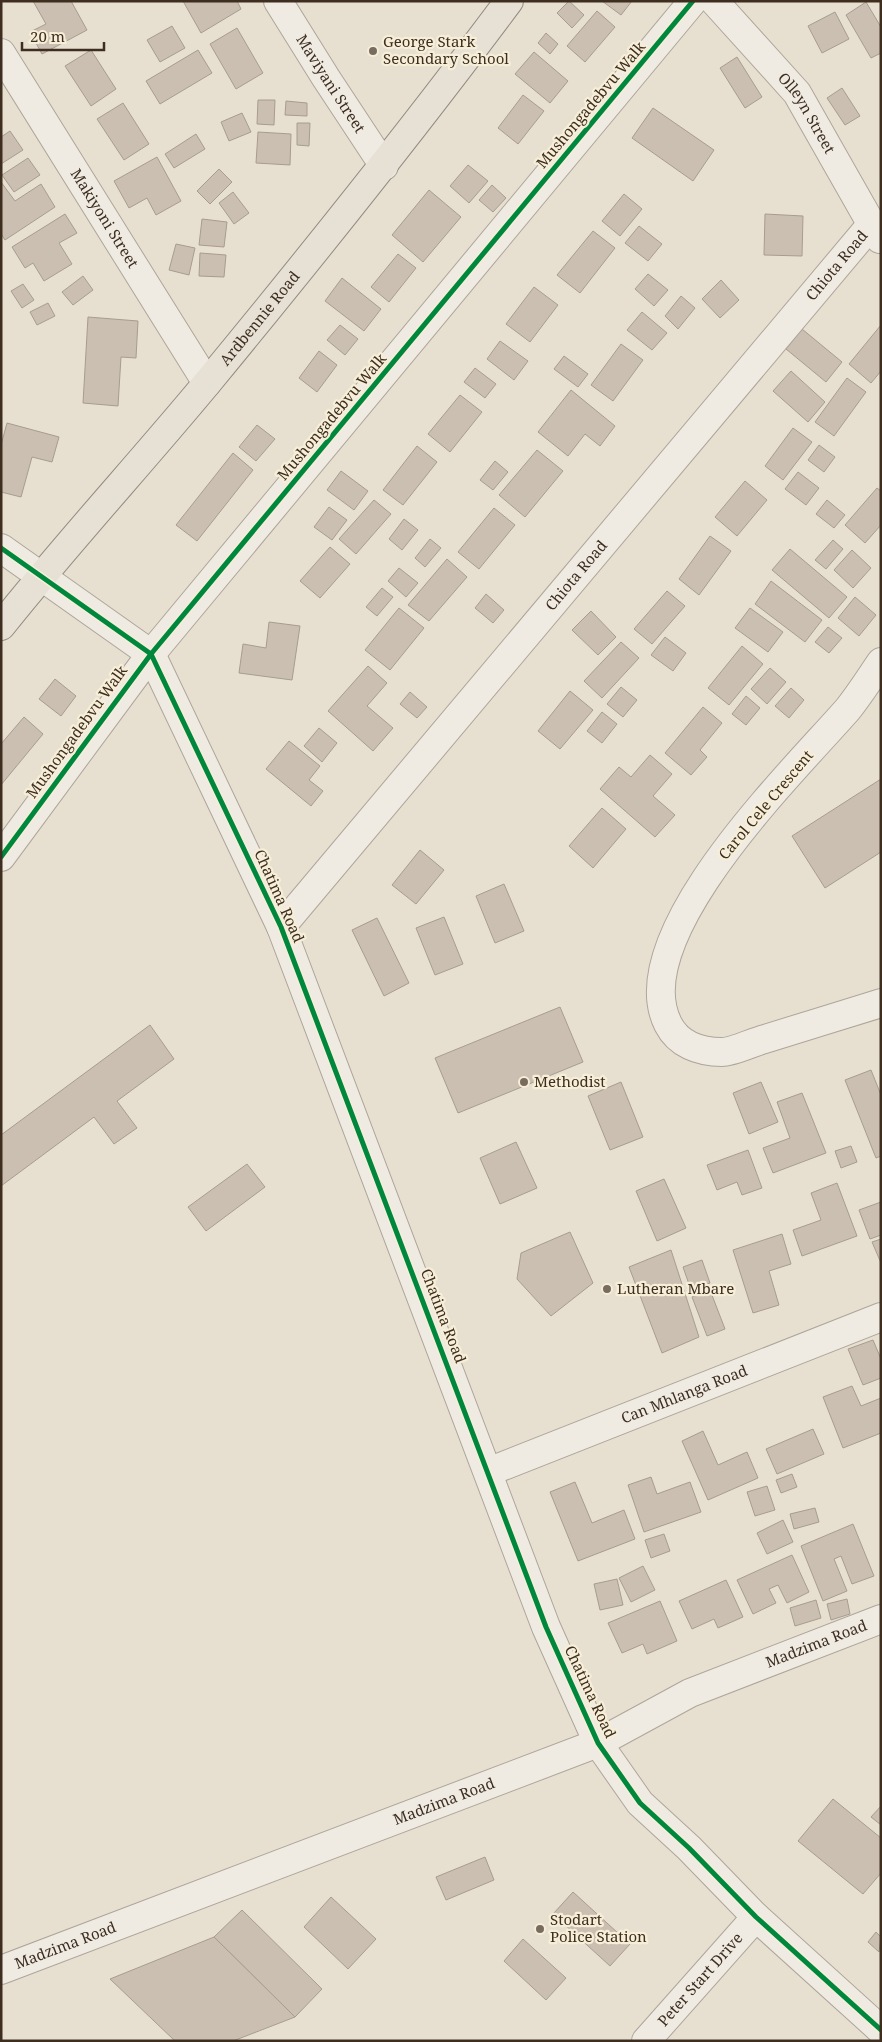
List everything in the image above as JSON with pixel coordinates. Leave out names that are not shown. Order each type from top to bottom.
[{"type":"main road","name":"Ardbennie Road","points":[[1,626],[41,576],[207,383],[384,166],[509,1]]},
{"type":"street","name":"Maviyani Street","points":[[278,1],[384,166]]},
{"type":"street","name":"Mushongadebvu Walk","points":[[1,857],[150,654],[693,1]]},
{"type":"street","name":"Olleyn Street","points":[[714,1],[797,93],[876,233]]},
{"type":"street","name":"Makiyoni Street","points":[[1,53],[207,383]]},
{"type":"street","name":"Chiota Road","points":[[281,927],[876,233]]},
{"type":"street","name":"Chatima Road","points":[[1,548],[150,654],[281,927],[546,1626],[598,1742],[640,1802],[689,1848],[756,1917],[881,2030]]},
{"type":"street","name":"Carol Cele Crescent","points":[[881,662],[850,706],[732,841],[691,900],[667,953],[660,983],[662,1011],[673,1034],[690,1047],[723,1052],[881,1003]]},
{"type":"street","name":"Can Mhlanga Road","points":[[488,1472],[881,1317]]},
{"type":"street","name":"Madzima Road","points":[[1,1970],[598,1742],[690,1694],[881,1619]]},
{"type":"street","name":"Peter Start Drive","points":[[646,2041],[756,1917]]},
{"type":"building","points":[[33,1],[71,1],[87,30],[42,54],[30,32],[46,24]]},
{"type":"building","points":[[183,1],[237,1],[241,9],[201,33]]},
{"type":"building","points":[[569,1],[584,15],[572,28],[557,13]]},
{"type":"building","points":[[602,1],[632,1],[621,15]]},
{"type":"building","points":[[866,2],[881,27],[881,53],[871,58],[846,15]]},
{"type":"building","points":[[597,11],[615,27],[585,62],[567,46]]},
{"type":"building","points":[[835,12],[849,39],[822,53],[808,26]]},
{"type":"building","points":[[172,26],[185,48],[160,62],[147,40]]},
{"type":"building","points":[[237,28],[263,73],[236,89],[210,44]]},
{"type":"building","points":[[546,33],[558,44],[550,54],[538,43]]},
{"type":"building","points":[[91,50],[116,89],[91,106],[65,66]]},
{"type":"building","points":[[198,50],[212,73],[160,104],[146,81]]},
{"type":"building","points":[[534,52],[568,81],[550,103],[515,74]]},
{"type":"building","points":[[737,57],[762,97],[745,108],[720,68]]},
{"type":"building","points":[[842,88],[860,116],[845,125],[827,98]]},
{"type":"building","points":[[523,95],[544,111],[518,144],[498,128]]},
{"type":"building","points":[[258,100],[275,100],[274,125],[257,124]]},
{"type":"building","points":[[286,101],[307,103],[307,116],[285,115]]},
{"type":"building","points":[[123,103],[149,144],[124,160],[97,119]]},
{"type":"building","points":[[653,108],[714,150],[693,181],[632,138]]},
{"type":"building","points":[[242,113],[251,132],[229,141],[221,122]]},
{"type":"building","points":[[297,123],[310,123],[309,146],[297,145]]},
{"type":"building","points":[[10,131],[23,150],[1,164],[1,137]]},
{"type":"building","points":[[258,132],[291,134],[290,165],[256,163]]},
{"type":"building","points":[[196,134],[205,149],[174,168],[165,154]]},
{"type":"building","points":[[157,157],[181,201],[156,215],[147,198],[129,208],[114,181]]},
{"type":"building","points":[[28,158],[40,175],[14,192],[2,175]]},
{"type":"building","points":[[468,165],[488,181],[469,203],[450,186]]},
{"type":"building","points":[[219,169],[232,182],[210,204],[197,191]]},
{"type":"building","points":[[1,182],[15,201],[41,184],[55,207],[5,240],[1,234]]},
{"type":"building","points":[[492,185],[506,198],[493,212],[479,200]]},
{"type":"building","points":[[429,190],[461,217],[423,262],[392,235]]},
{"type":"building","points":[[233,192],[249,213],[234,224],[219,203]]},
{"type":"building","points":[[624,194],[642,209],[620,236],[602,221]]},
{"type":"building","points":[[65,214],[77,233],[59,243],[72,264],[44,281],[33,263],[25,268],[12,247]]},
{"type":"building","points":[[765,214],[803,216],[802,256],[764,255]]},
{"type":"building","points":[[202,219],[227,222],[224,247],[199,245]]},
{"type":"building","points":[[639,226],[662,244],[648,261],[625,243]]},
{"type":"building","points":[[593,231],[615,248],[580,293],[557,275]]},
{"type":"building","points":[[176,244],[195,248],[189,275],[169,270]]},
{"type":"building","points":[[200,253],[226,255],[224,277],[199,276]]},
{"type":"building","points":[[398,254],[416,268],[389,302],[371,287]]},
{"type":"building","points":[[648,274],[668,290],[654,306],[635,289]]},
{"type":"building","points":[[83,276],[93,290],[73,305],[62,292]]},
{"type":"building","points":[[342,278],[381,309],[364,331],[325,301]]},
{"type":"building","points":[[721,280],[739,300],[720,318],[702,299]]},
{"type":"building","points":[[23,284],[34,300],[22,308],[11,291]]},
{"type":"building","points":[[534,287],[558,305],[530,342],[506,324]]},
{"type":"building","points":[[681,296],[695,308],[678,329],[665,316]]},
{"type":"building","points":[[48,303],[55,316],[37,325],[30,312]]},
{"type":"building","points":[[642,312],[667,333],[652,350],[627,330]]},
{"type":"building","points":[[88,317],[138,321],[136,358],[121,357],[118,406],[83,403]]},
{"type":"building","points":[[340,325],[358,339],[345,355],[327,340]]},
{"type":"building","points":[[881,325],[881,371],[871,383],[849,364]]},
{"type":"building","points":[[802,329],[842,362],[826,382],[786,349]]},
{"type":"building","points":[[500,341],[528,361],[514,380],[487,359]]},
{"type":"building","points":[[621,344],[643,360],[613,401],[591,385]]},
{"type":"building","points":[[319,351],[337,365],[317,392],[299,378]]},
{"type":"building","points":[[564,356],[588,374],[578,387],[554,369]]},
{"type":"building","points":[[475,368],[496,384],[485,398],[464,382]]},
{"type":"building","points":[[791,371],[825,402],[808,422],[773,391]]},
{"type":"building","points":[[847,378],[866,392],[834,436],[815,422]]},
{"type":"building","points":[[571,390],[615,426],[600,446],[585,434],[568,456],[538,432]]},
{"type":"building","points":[[460,395],[482,412],[450,452],[428,434]]},
{"type":"building","points":[[7,423],[59,437],[52,462],[32,457],[21,497],[1,492],[1,445]]},
{"type":"building","points":[[257,425],[275,439],[256,461],[239,447]]},
{"type":"building","points":[[793,428],[812,442],[783,480],[765,466]]},
{"type":"building","points":[[819,445],[835,457],[824,472],[808,460]]},
{"type":"building","points":[[417,446],[437,462],[403,505],[383,490]]},
{"type":"building","points":[[537,450],[563,471],[525,517],[499,495]]},
{"type":"building","points":[[233,453],[253,470],[197,541],[176,525]]},
{"type":"building","points":[[495,461],[508,472],[493,490],[480,480]]},
{"type":"building","points":[[341,471],[368,491],[354,510],[327,490]]},
{"type":"building","points":[[798,472],[819,488],[806,505],[785,489]]},
{"type":"building","points":[[745,481],[767,500],[737,536],[715,517]]},
{"type":"building","points":[[877,488],[881,491],[881,525],[865,543],[845,525]]},
{"type":"building","points":[[374,500],[391,514],[356,554],[339,539]]},
{"type":"building","points":[[827,500],[845,515],[834,528],[816,514]]},
{"type":"building","points":[[329,507],[347,520],[332,540],[314,527]]},
{"type":"building","points":[[494,508],[515,525],[479,569],[458,552]]},
{"type":"building","points":[[404,519],[418,530],[402,550],[389,539]]},
{"type":"building","points":[[710,536],[731,551],[699,595],[679,579]]},
{"type":"building","points":[[430,539],[441,548],[425,567],[415,558]]},
{"type":"building","points":[[833,540],[843,549],[826,569],[815,560]]},
{"type":"building","points":[[330,547],[350,564],[320,598],[300,581]]},
{"type":"building","points":[[790,549],[847,597],[829,618],[772,570]]},
{"type":"building","points":[[852,550],[871,568],[853,588],[834,570]]},
{"type":"building","points":[[447,559],[467,577],[429,621],[408,605]]},
{"type":"building","points":[[399,568],[418,583],[406,597],[388,581]]},
{"type":"building","points":[[771,581],[822,620],[805,642],[755,604]]},
{"type":"building","points":[[382,588],[393,597],[377,616],[366,607]]},
{"type":"building","points":[[667,591],[685,606],[652,644],[634,629]]},
{"type":"building","points":[[486,594],[504,610],[493,623],[475,608]]},
{"type":"building","points":[[855,597],[876,615],[859,636],[838,618]]},
{"type":"building","points":[[399,608],[424,628],[390,670],[365,650]]},
{"type":"building","points":[[750,608],[783,632],[768,652],[735,628]]},
{"type":"building","points":[[591,611],[616,637],[598,655],[572,630]]},
{"type":"building","points":[[269,622],[300,626],[292,680],[239,673],[243,644],[266,648]]},
{"type":"building","points":[[828,627],[842,638],[829,653],[815,642]]},
{"type":"building","points":[[665,637],[686,653],[673,671],[651,655]]},
{"type":"building","points":[[621,642],[639,658],[602,698],[584,681]]},
{"type":"building","points":[[742,646],[763,664],[729,705],[708,688]]},
{"type":"building","points":[[368,666],[387,683],[367,706],[393,728],[373,751],[328,711]]},
{"type":"building","points":[[770,668],[786,682],[767,704],[751,689]]},
{"type":"building","points":[[55,679],[76,696],[61,716],[39,699]]},
{"type":"building","points":[[621,687],[637,700],[623,717],[607,704]]},
{"type":"building","points":[[791,688],[804,700],[789,718],[775,706]]},
{"type":"building","points":[[570,691],[593,710],[560,749],[538,731]]},
{"type":"building","points":[[410,692],[427,707],[417,718],[400,704]]},
{"type":"building","points":[[746,696],[760,708],[746,725],[732,714]]},
{"type":"building","points":[[703,707],[722,723],[700,750],[707,757],[691,775],[665,753]]},
{"type":"building","points":[[602,712],[617,724],[602,743],[587,731]]},
{"type":"building","points":[[24,717],[43,734],[1,785],[1,744]]},
{"type":"building","points":[[319,728],[337,743],[322,762],[304,746]]},
{"type":"building","points":[[289,741],[320,766],[309,780],[323,791],[311,806],[266,769]]},
{"type":"building","points":[[650,755],[672,774],[653,796],[675,815],[655,837],[600,789],[619,767],[631,777]]},
{"type":"building","points":[[881,779],[881,852],[825,888],[792,836]]},
{"type":"building","points":[[602,808],[626,829],[593,868],[569,846]]},
{"type":"building","points":[[420,850],[444,870],[416,904],[392,885]]},
{"type":"building","points":[[504,884],[524,931],[495,943],[476,896]]},
{"type":"building","points":[[444,917],[463,964],[435,975],[416,928]]},
{"type":"building","points":[[377,918],[409,983],[384,996],[352,930]]},
{"type":"building","points":[[560,1007],[583,1062],[458,1113],[435,1058]]},
{"type":"building","points":[[150,1025],[174,1059],[117,1101],[137,1128],[114,1144],[94,1117],[1,1186],[1,1135]]},
{"type":"building","points":[[871,1070],[881,1095],[881,1156],[876,1158],[845,1080]]},
{"type":"building","points":[[621,1082],[643,1137],[610,1150],[588,1096]]},
{"type":"building","points":[[761,1082],[778,1122],[749,1134],[733,1093]]},
{"type":"building","points":[[802,1093],[826,1153],[773,1173],[763,1148],[790,1138],[777,1102]]},
{"type":"building","points":[[516,1142],[537,1188],[500,1204],[480,1158]]},
{"type":"building","points":[[851,1146],[857,1162],[841,1168],[835,1151]]},
{"type":"building","points":[[748,1150],[762,1188],[742,1195],[737,1182],[717,1190],[707,1165]]},
{"type":"building","points":[[247,1164],[265,1187],[206,1231],[188,1207]]},
{"type":"building","points":[[664,1179],[686,1228],[657,1241],[636,1191]]},
{"type":"building","points":[[837,1183],[857,1236],[802,1256],[793,1230],[821,1220],[811,1193]]},
{"type":"building","points":[[881,1202],[881,1235],[870,1239],[859,1210]]},
{"type":"building","points":[[570,1232],[593,1283],[551,1316],[517,1279],[521,1253]]},
{"type":"building","points":[[782,1234],[791,1264],[769,1271],[779,1305],[753,1313],[733,1250]]},
{"type":"building","points":[[881,1239],[881,1263],[872,1242]]},
{"type":"building","points":[[671,1250],[699,1337],[662,1353],[629,1267]]},
{"type":"building","points":[[702,1260],[710,1283],[691,1290],[683,1267]]},
{"type":"building","points":[[710,1290],[725,1329],[707,1336],[692,1297]]},
{"type":"building","points":[[873,1340],[881,1359],[881,1378],[863,1385],[848,1349]]},
{"type":"building","points":[[852,1386],[861,1406],[881,1398],[881,1433],[843,1448],[823,1397]]},
{"type":"building","points":[[813,1429],[824,1454],[777,1474],[766,1449]]},
{"type":"building","points":[[703,1431],[718,1465],[747,1452],[758,1478],[708,1500],[682,1441]]},
{"type":"building","points":[[792,1474],[797,1487],[781,1493],[776,1480]]},
{"type":"building","points":[[651,1477],[657,1494],[690,1482],[701,1512],[644,1532],[628,1485]]},
{"type":"building","points":[[575,1482],[592,1523],[624,1510],[635,1539],[578,1561],[550,1492]]},
{"type":"building","points":[[767,1486],[775,1510],[755,1516],[747,1492]]},
{"type":"building","points":[[815,1508],[819,1522],[794,1529],[790,1514]]},
{"type":"building","points":[[783,1520],[793,1542],[767,1554],[757,1533]]},
{"type":"building","points":[[853,1524],[874,1576],[852,1584],[841,1556],[834,1559],[847,1591],[823,1601],[801,1546]]},
{"type":"building","points":[[664,1534],[670,1551],[651,1558],[645,1540]]},
{"type":"building","points":[[792,1555],[809,1592],[787,1603],[778,1585],[769,1589],[776,1603],[753,1614],[737,1580]]},
{"type":"building","points":[[643,1566],[655,1590],[631,1602],[619,1578]]},
{"type":"building","points":[[617,1579],[623,1605],[600,1610],[594,1584]]},
{"type":"building","points":[[726,1580],[743,1617],[718,1628],[714,1619],[692,1629],[679,1601]]},
{"type":"building","points":[[847,1599],[850,1614],[831,1620],[827,1604]]},
{"type":"building","points":[[816,1600],[821,1618],[795,1626],[790,1608]]},
{"type":"building","points":[[660,1601],[677,1641],[647,1654],[643,1644],[622,1653],[608,1623]]},
{"type":"building","points":[[833,1799],[881,1838],[881,1873],[863,1894],[798,1841]]},
{"type":"building","points":[[881,1806],[881,1825],[871,1817]]},
{"type":"building","points":[[485,1857],[494,1880],[446,1900],[436,1877]]},
{"type":"building","points":[[573,1892],[630,1944],[610,1966],[553,1914]]},
{"type":"building","points":[[331,1897],[376,1939],[348,1969],[304,1927]]},
{"type":"building","points":[[242,1910],[322,1989],[295,2017],[214,1937]]},
{"type":"building","points":[[876,1932],[881,1937],[879,1952],[868,1942]]},
{"type":"building","points":[[214,1937],[295,2017],[233,2041],[175,2041],[110,1979]]},
{"type":"building","points":[[523,1939],[566,1978],[546,2000],[504,1961]]},
{"type":"cycle path","points":[[1,857],[151,654],[693,1]]},
{"type":"cycle path","points":[[1,548],[151,654],[281,927],[546,1627],[598,1743],[640,1803],[689,1848],[756,1917],[881,2030]]},
{"type":"place","name":"George Stark Secondary School","points":[[373,51]]},
{"type":"place","name":"Methodist","points":[[524,1082]]},
{"type":"place","name":"Lutheran Mbare","points":[[607,1289]]},
{"type":"place","name":"Stodart Police Station","points":[[540,1929]]}]
